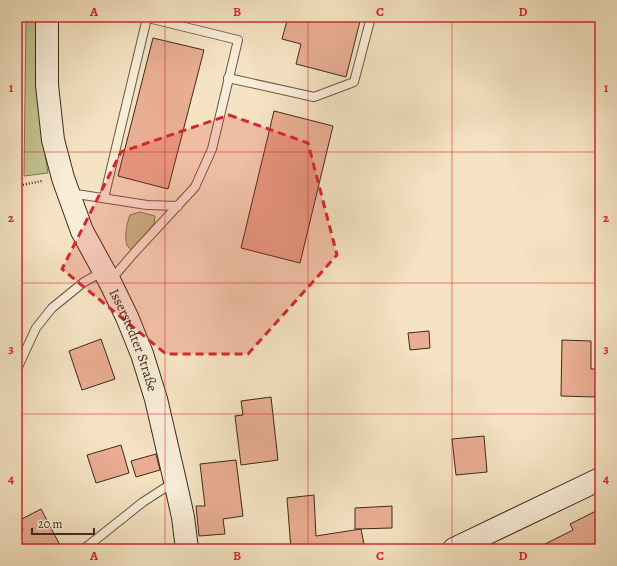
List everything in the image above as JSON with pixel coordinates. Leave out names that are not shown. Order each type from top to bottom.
[{"type":"street","name":"Isserstedter Straße","points":[[47,17],[47,85],[53,140],[63,178],[82,231],[107,276],[142,354],[156,399],[183,517],[187,549]]},
{"type":"street","points":[[454,549],[600,479]]},
{"type":"lane","points":[[228,78],[314,97],[354,82],[371,17]]},
{"type":"lane","points":[[17,369],[36,328],[52,308],[84,282],[107,276],[134,253],[195,187],[212,149],[238,40],[146,18],[104,198]]},
{"type":"lane","points":[[68,192],[147,205],[178,206]]},
{"type":"lane","points":[[83,549],[144,502],[175,482]]},
{"type":"highlighted area","points":[[229,115],[308,143],[337,255],[248,354],[166,354],[62,269],[121,152]]},
{"type":"green space","points":[[26,17],[38,17],[41,129],[48,173],[24,176]]},
{"type":"green space","points":[[140,212],[155,216],[154,224],[132,250],[128,247],[126,242],[127,226],[130,215]]},
{"type":"building","points":[[288,17],[361,17],[346,77],[296,64],[301,44],[282,39]]},
{"type":"building","points":[[153,38],[204,50],[168,189],[118,176]]},
{"type":"building","points":[[274,111],[333,126],[300,263],[241,248]]},
{"type":"building","points":[[429,331],[430,348],[410,350],[408,333]]},
{"type":"building","points":[[101,339],[115,379],[82,390],[69,351]]},
{"type":"building","points":[[562,340],[591,341],[591,369],[596,369],[595,397],[561,396]]},
{"type":"building","points":[[271,397],[278,460],[241,465],[235,416],[243,415],[241,401]]},
{"type":"building","points":[[484,436],[487,472],[456,475],[452,439]]},
{"type":"building","points":[[121,445],[129,473],[96,483],[87,455]]},
{"type":"building","points":[[156,454],[160,470],[136,477],[131,461]]},
{"type":"building","points":[[236,460],[243,516],[223,519],[225,534],[199,536],[196,506],[205,506],[200,464]]},
{"type":"building","points":[[314,495],[316,536],[361,529],[365,549],[291,549],[287,498]]},
{"type":"building","points":[[392,506],[392,528],[355,529],[355,508]]},
{"type":"building","points":[[41,509],[62,549],[17,549],[17,534],[23,530],[18,521]]},
{"type":"building","points":[[600,509],[600,543],[588,549],[535,549],[573,530],[570,524]]}]
